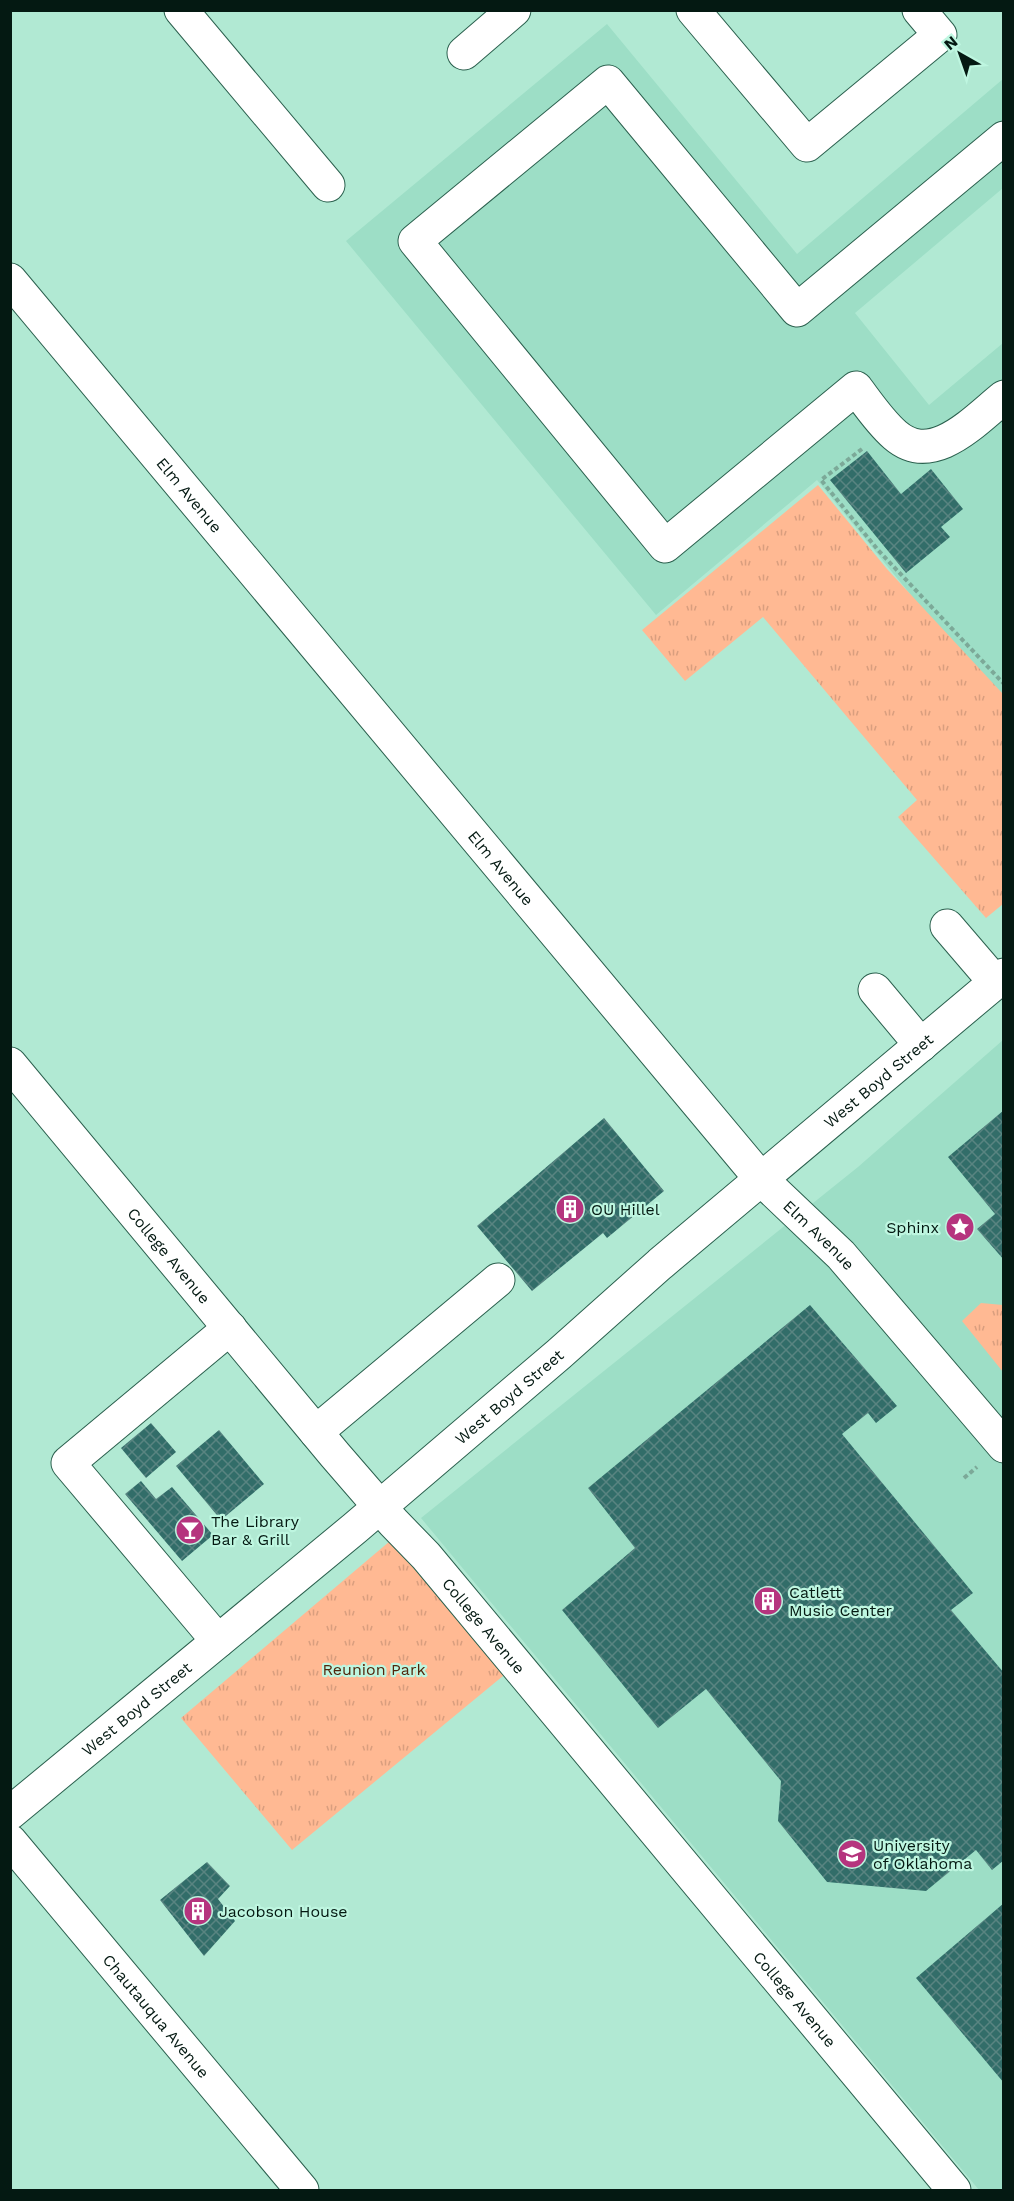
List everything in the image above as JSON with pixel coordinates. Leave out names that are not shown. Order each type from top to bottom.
[{"type":"street","points":[[181,10],[328,185]]},
{"type":"street","points":[[464,53],[514,10]]},
{"type":"street","points":[[693,10],[807,146],[940,35],[920,10]]},
{"type":"street","points":[[1004,138],[797,310],[608,82],[414,242],[665,546],[856,388],[888,428],[910,444],[939,445],[957,436],[1004,397]]},
{"type":"street","name":"Elm Avenue","points":[[10,280],[761,1179],[841,1255],[1004,1446]]},
{"type":"street","points":[[947,926],[999,979]]},
{"type":"street","name":"West Boyd Street","points":[[10,1813],[380,1507],[660,1264],[999,979]]},
{"type":"street","points":[[874,990],[921,1045]]},
{"type":"street","name":"College Avenue","points":[[10,1064],[316,1432],[380,1507],[426,1556],[954,2190]]},
{"type":"street","points":[[316,1432],[498,1280]]},
{"type":"street","points":[[218,1641],[68,1463],[230,1328]]},
{"type":"street","name":"Chautauqua Avenue","points":[[10,1841],[302,2190]]},
{"type":"path","points":[[888,428],[821,480],[878,550],[1004,684]]},
{"type":"shaded area","points":[[607,24],[797,254],[1003,79],[1003,188],[855,313],[929,405],[1003,343],[1003,708],[817,480],[656,615],[346,241]]},
{"type":"shaded area","name":"University of Oklahoma","points":[[1003,1040],[1003,2190],[979,2190],[421,1518],[858,1167]]},
{"type":"green space","points":[[818,485],[887,569],[1003,694],[1003,904],[986,918],[898,817],[917,800],[763,617],[685,681],[642,630]]},
{"type":"green space","points":[[981,1303],[1003,1305],[1003,1372],[962,1321]]},
{"type":"green space","name":"Reunion Park","points":[[390,1541],[509,1671],[292,1850],[181,1718]]},
{"type":"building","points":[[867,451],[901,494],[931,469],[963,509],[941,527],[950,537],[906,573],[830,480]]},
{"type":"building","points":[[1004,1110],[1004,1260],[977,1229],[995,1214],[948,1157]]},
{"type":"building","name":"OU Hillel","points":[[604,1118],[664,1191],[607,1238],[603,1233],[532,1291],[477,1226]]},
{"type":"building","name":"Catlett Music Center","points":[[810,1305],[897,1406],[876,1423],[868,1413],[842,1434],[973,1593],[951,1610],[1004,1673],[1004,1860],[992,1870],[976,1850],[926,1891],[827,1882],[778,1821],[781,1781],[706,1689],[658,1728],[562,1610],[635,1548],[588,1488]]},
{"type":"building","points":[[151,1423],[176,1452],[146,1478],[121,1448]]},
{"type":"building","points":[[219,1430],[264,1484],[221,1520],[176,1466]]},
{"type":"building","points":[[141,1481],[156,1499],[172,1487],[213,1535],[182,1561],[125,1494]]},
{"type":"building","name":"Jacobson House","points":[[207,1862],[230,1886],[218,1899],[235,1921],[204,1956],[160,1900]]},
{"type":"building","points":[[1004,1903],[1004,2083],[916,1978]]},
{"type":"place","name":"OU Hillel","points":[[570,1209]]},
{"type":"place","name":"Sphinx","points":[[960,1227]]},
{"type":"place","name":"The Library Bar & Grill","points":[[190,1530]]},
{"type":"place","name":"Catlett Music Center","points":[[768,1601]]},
{"type":"place","name":"University of Oklahoma","points":[[852,1854]]},
{"type":"place","name":"Jacobson House","points":[[198,1911]]}]
